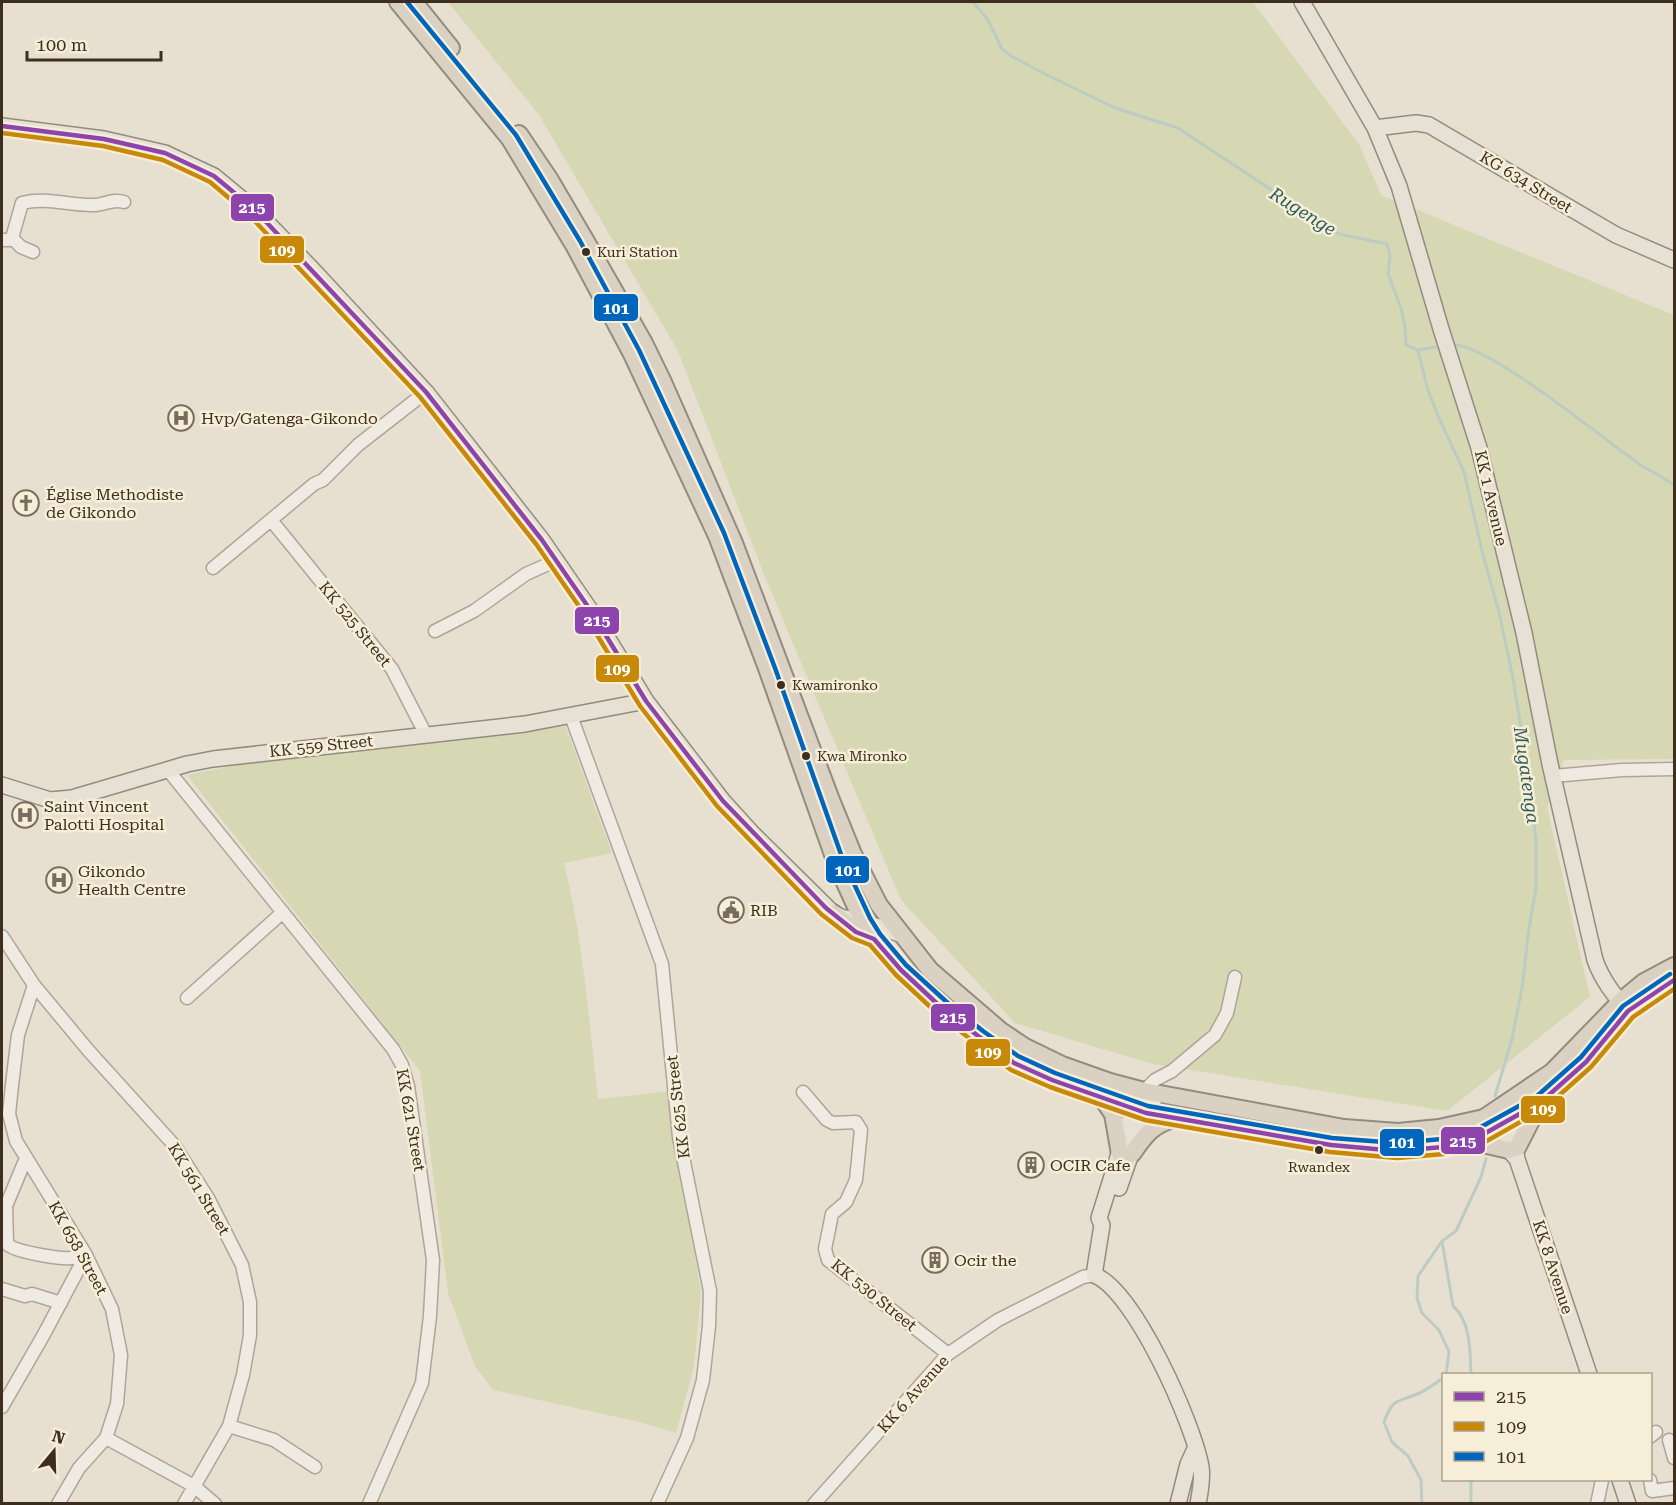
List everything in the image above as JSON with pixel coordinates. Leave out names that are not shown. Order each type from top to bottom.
[{"type":"highway","points":[[398,2],[510,140],[579,241],[644,344],[734,543],[853,854],[879,905],[930,970],[966,1003],[1017,1041],[1062,1065],[1110,1082],[1150,1092],[1344,1128],[1398,1132],[1439,1128],[1499,1117],[1541,1102]]},
{"type":"highway","points":[[414,2],[528,146],[579,241],[717,536],[836,863],[863,922],[874,939],[901,970],[945,1011],[1006,1058],[1052,1080],[1140,1111],[1331,1145],[1397,1151],[1474,1142],[1514,1152],[1541,1102],[1586,1062],[1644,982],[1674,966]]},
{"type":"highway","points":[[852,901],[849,909],[837,915],[856,932],[874,939]]},
{"type":"highway","points":[[1455,1144],[1499,1117],[1624,1007],[1674,980]]},
{"type":"highway","points":[[1102,1098],[1113,1114],[1126,1154],[1159,1123],[1179,1117]]},
{"type":"main road","name":"KK 1 Avenue","points":[[1302,2],[1375,128],[1399,186],[1479,448],[1524,633],[1594,960],[1600,974],[1624,1007]]},
{"type":"main road","name":"KG 634 Street","points":[[1375,128],[1416,123],[1429,125],[1616,235],[1674,260]]},
{"type":"main road","points":[[2,126],[104,139],[165,153],[214,176],[261,216],[426,392],[542,540],[591,611],[646,701],[731,809],[783,864],[837,915],[900,934]]},
{"type":"main road","name":"KK 559 Street","points":[[2,785],[50,800],[72,798],[213,759],[525,724],[646,701]]},
{"type":"main road","points":[[1150,1092],[1140,1111],[1126,1154],[1099,1218],[1102,1225],[1094,1275],[1107,1281],[1144,1331],[1176,1394],[1201,1468],[1198,1503]]},
{"type":"main road","name":"KK 8 Avenue","points":[[1499,1117],[1514,1152],[1588,1373]]},
{"type":"main road","points":[[1178,1503],[1188,1464],[1195,1449]]},
{"type":"main road","points":[[1621,1481],[1628,1503]]},
{"type":"street","points":[[33,252],[7,239],[22,203],[47,201],[94,206],[115,200],[124,201]]},
{"type":"street","points":[[213,568],[314,484],[323,480],[358,445],[426,392]]},
{"type":"street","name":"KK 525 Street","points":[[271,520],[392,669],[426,735]]},
{"type":"street","points":[[435,631],[482,605],[526,574],[555,561]]},
{"type":"street","name":"KK 625 Street","points":[[570,716],[662,964],[679,1137],[710,1291],[703,1380],[687,1438],[657,1503]]},
{"type":"street","points":[[1553,776],[1623,770],[1674,769]]},
{"type":"street","name":"KK 621 Street","points":[[168,770],[393,1049],[402,1065],[408,1086],[430,1236],[433,1283],[422,1383],[369,1503]]},
{"type":"street","points":[[187,998],[283,912]]},
{"type":"street","name":"KK 561 Street","points":[[2,936],[34,985],[88,1050],[174,1145],[208,1198],[242,1265],[249,1302],[250,1335],[243,1375],[229,1426],[184,1503]]},
{"type":"street","points":[[1150,1092],[1215,1035],[1227,1013],[1235,977]]},
{"type":"street","name":"KK 658 Street","points":[[34,985],[18,1035],[9,1114],[16,1141],[86,1256],[112,1309],[120,1355],[117,1404],[106,1438],[79,1468],[58,1503]]},
{"type":"street","name":"KK 530 Street","points":[[803,1092],[827,1120],[833,1123],[856,1122],[861,1130],[856,1180],[846,1202],[832,1214],[825,1249],[828,1260],[948,1354]]},
{"type":"street","points":[[26,1158],[12,1187],[4,1212],[9,1247],[70,1259],[86,1256]]},
{"type":"street","points":[[2,1404],[86,1256]]},
{"type":"street","name":"KK 6 Avenue","points":[[814,1503],[948,1354],[998,1320],[1083,1276],[1094,1275]]},
{"type":"street","points":[[2,1289],[25,1296],[32,1294],[61,1303]]},
{"type":"street","points":[[229,1426],[274,1440],[315,1467]]},
{"type":"street","points":[[106,1438],[194,1486],[215,1503]]},
{"type":"street","points":[[1669,1440],[1674,1458]]},
{"type":"street","points":[[1597,1503],[1602,1481]]},
{"type":"street","points":[[1650,1481],[1652,1491],[1674,1488]]},
{"type":"green space","points":[[448,2],[1253,2],[1360,146],[1381,195],[1674,315],[1674,759],[1564,760],[1547,807],[1590,997],[1447,1111],[1153,1064],[1015,1023],[901,900],[765,577],[678,351],[539,115]]},
{"type":"green space","points":[[565,725],[612,853],[564,863],[581,951],[598,1099],[672,1091],[677,1144],[701,1293],[694,1366],[676,1433],[640,1422],[493,1390],[475,1366],[448,1293],[420,1071],[187,775],[268,759]]},
{"type":"waterway","name":"Rugenge","points":[[973,2],[988,20],[1002,49],[1011,56],[1115,108],[1178,128],[1339,234],[1387,244],[1390,256],[1388,274],[1401,308],[1406,345],[1418,350],[1442,346]]},
{"type":"waterway","name":"Rugenge","points":[[1452,345],[1469,348],[1492,359],[1547,395],[1642,466],[1674,485]]},
{"type":"waterway","name":"Mugatenga","points":[[1418,351],[1428,390],[1464,472],[1513,678],[1531,793],[1536,842],[1536,888],[1523,982],[1512,1039],[1495,1096]]},
{"type":"waterway","points":[[1471,1373],[1468,1337],[1463,1320],[1453,1306],[1442,1241],[1456,1231],[1481,1177],[1486,1159]]},
{"type":"waterway","points":[[1442,1241],[1418,1276],[1417,1298],[1422,1313],[1439,1330],[1449,1352],[1446,1373]]},
{"type":"waterway","points":[[1422,1504],[1421,1480],[1408,1456],[1392,1442],[1384,1422],[1392,1405],[1423,1391],[1442,1379]]},
{"type":"waterway","points":[[1471,1481],[1471,1504]]},
{"type":"transit line","name":"101","points":[[407,2],[516,135],[580,241],[639,350],[724,533],[843,860],[870,918],[906,965],[983,1031],[1018,1056],[1055,1073],[1148,1106],[1332,1138],[1397,1143],[1453,1138],[1479,1128],[1537,1096],[1581,1057],[1623,1006],[1670,974]]},
{"type":"transit line","name":"215","points":[[2,126],[104,139],[165,153],[214,176],[254,209],[426,392],[542,540],[591,611],[646,701],[723,801],[826,908],[856,932],[874,939],[901,970],[945,1011],[1014,1063],[1052,1080],[1146,1113],[1331,1145],[1397,1151],[1443,1147],[1482,1135],[1541,1102],[1586,1062],[1628,1011],[1674,980]]},
{"type":"transit line","name":"109","points":[[2,133],[103,146],[163,160],[210,182],[249,215],[420,397],[536,544],[585,615],[640,706],[717,806],[821,914],[852,938],[870,945],[896,975],[940,1016],[1011,1070],[1050,1087],[1145,1120],[1330,1152],[1397,1158],[1444,1154],[1485,1142],[1545,1108],[1591,1067],[1633,1017],[1674,989]]},
{"type":"place","name":"Kuri Station","points":[[586,252]]},
{"type":"place","name":"Hvp/Gatenga-Gikondo","points":[[181,418]]},
{"type":"place","name":"Église Methodiste de Gikondo","points":[[26,503]]},
{"type":"place","name":"Kwamironko","points":[[781,685]]},
{"type":"place","name":"Kwa Mironko","points":[[806,756]]},
{"type":"place","name":"Saint Vincent Palotti Hospital","points":[[25,815]]},
{"type":"place","name":"Gikondo Health Centre","points":[[59,880]]},
{"type":"place","name":"RIB","points":[[731,910]]},
{"type":"place","name":"Rwandex","points":[[1319,1150]]},
{"type":"place","name":"OCIR Cafe","points":[[1031,1165]]},
{"type":"place","name":"Ocir the","points":[[935,1260]]}]
